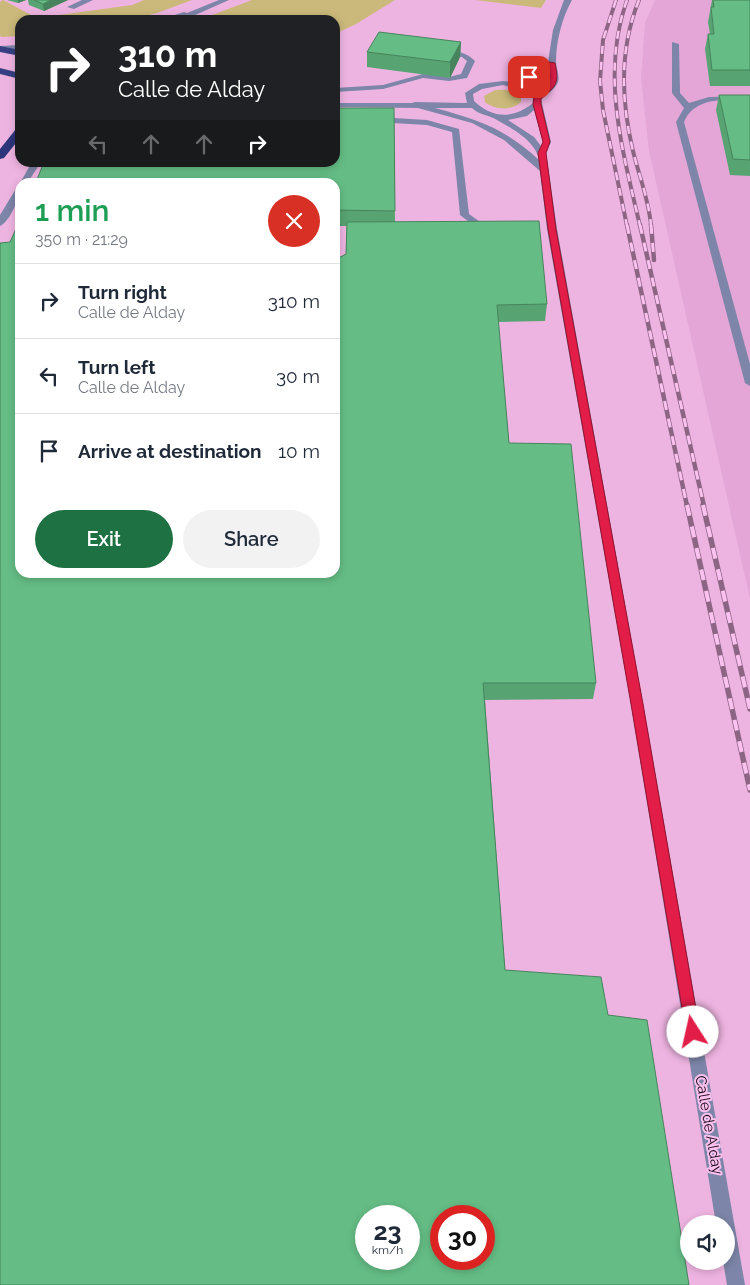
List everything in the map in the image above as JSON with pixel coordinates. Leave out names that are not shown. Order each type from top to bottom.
[{"type":"highway","points":[[0,49],[15,52]]},
{"type":"highway","points":[[0,71],[15,75]]},
{"type":"highway","points":[[0,156],[15,137]]},
{"type":"highway","points":[[0,162],[15,151]]},
{"type":"street","points":[[71,7],[89,0]]},
{"type":"street","points":[[181,15],[226,0]]},
{"type":"street","points":[[340,104],[471,106],[486,114],[496,116],[512,116],[526,113],[552,86],[554,79],[552,63],[558,26],[563,8],[568,0]]},
{"type":"street","points":[[188,15],[199,10]]},
{"type":"street","points":[[675,44],[676,92],[688,107]]},
{"type":"street","points":[[0,49],[15,48]]},
{"type":"street","points":[[340,90],[382,87],[423,76],[449,79],[464,76],[471,61],[464,55],[435,51]]},
{"type":"street","points":[[514,84],[552,63]]},
{"type":"street","points":[[471,106],[468,101],[469,95],[473,90],[486,85],[514,84],[529,90],[537,101]]},
{"type":"street","points":[[415,104],[469,95]]},
{"type":"street","points":[[750,98],[708,99],[688,107],[682,114],[680,122],[750,383]]},
{"type":"street","name":"Calle de Alday","points":[[537,101],[546,142],[542,153],[548,229],[637,704],[723,1215]]},
{"type":"street","points":[[415,104],[432,112],[465,118],[505,136],[528,153],[544,170]]},
{"type":"street","points":[[496,116],[531,139],[542,153]]},
{"type":"street","points":[[370,120],[405,120],[444,125],[456,131],[464,215],[480,226]]},
{"type":"street","points":[[27,178],[34,167]]},
{"type":"street","points":[[0,223],[15,198]]},
{"type":"street","points":[[461,227],[498,227]]},
{"type":"street","points":[[733,1270],[736,1285]]},
{"type":"shaded area","points":[[3,0],[31,15],[15,15],[15,36],[0,36],[0,2]]},
{"type":"shaded area","points":[[144,0],[192,0],[149,15],[59,15],[132,5]]},
{"type":"shaded area","points":[[252,0],[395,0],[340,32],[340,15],[212,15]]},
{"type":"shaded area","points":[[475,0],[546,0],[541,8]]},
{"type":"shaded area","points":[[655,0],[750,0],[750,599],[649,151],[641,78],[645,23]]},
{"type":"shaded area","points":[[495,90],[515,92],[521,96],[521,102],[508,108],[498,108],[489,105],[485,102],[484,96]]},
{"type":"building","points":[[34,0],[51,0],[43,4]]},
{"type":"building","points":[[713,0],[750,0],[750,70],[712,70],[708,34],[714,34],[711,7],[714,7]]},
{"type":"building","points":[[379,32],[461,42],[450,62],[367,52]]},
{"type":"building","points":[[719,95],[750,95],[750,160],[733,159]]},
{"type":"building","points":[[340,108],[394,108],[395,211],[340,210],[340,178],[38,178],[42,167],[340,167]]},
{"type":"building","points":[[539,221],[547,304],[497,305],[509,443],[571,444],[596,683],[483,683],[505,970],[601,977],[608,1015],[647,1020],[680,1228],[680,1270],[687,1270],[689,1285],[0,1285],[0,243],[10,242],[15,231],[15,578],[340,578],[340,257],[346,254],[347,222]]},
{"type":"railway","points":[[616,0],[603,40],[600,81],[603,110],[627,226]]},
{"type":"railway","points":[[627,0],[619,28],[615,57],[615,85],[621,142],[640,226]]},
{"type":"railway","points":[[639,0],[628,37],[625,56],[624,94],[629,132],[646,197],[651,226]]},
{"type":"railway","points":[[627,225],[687,506]]},
{"type":"railway","points":[[640,225],[704,506]]},
{"type":"railway","points":[[651,225],[654,260]]},
{"type":"railway","points":[[687,505],[750,790]]},
{"type":"railway","points":[[703,505],[750,709]]},
{"type":"route","points":[[529,77],[552,63],[554,79],[552,86],[537,98],[537,104],[540,110],[546,142],[542,153],[552,229],[637,704],[693,1032]]}]
